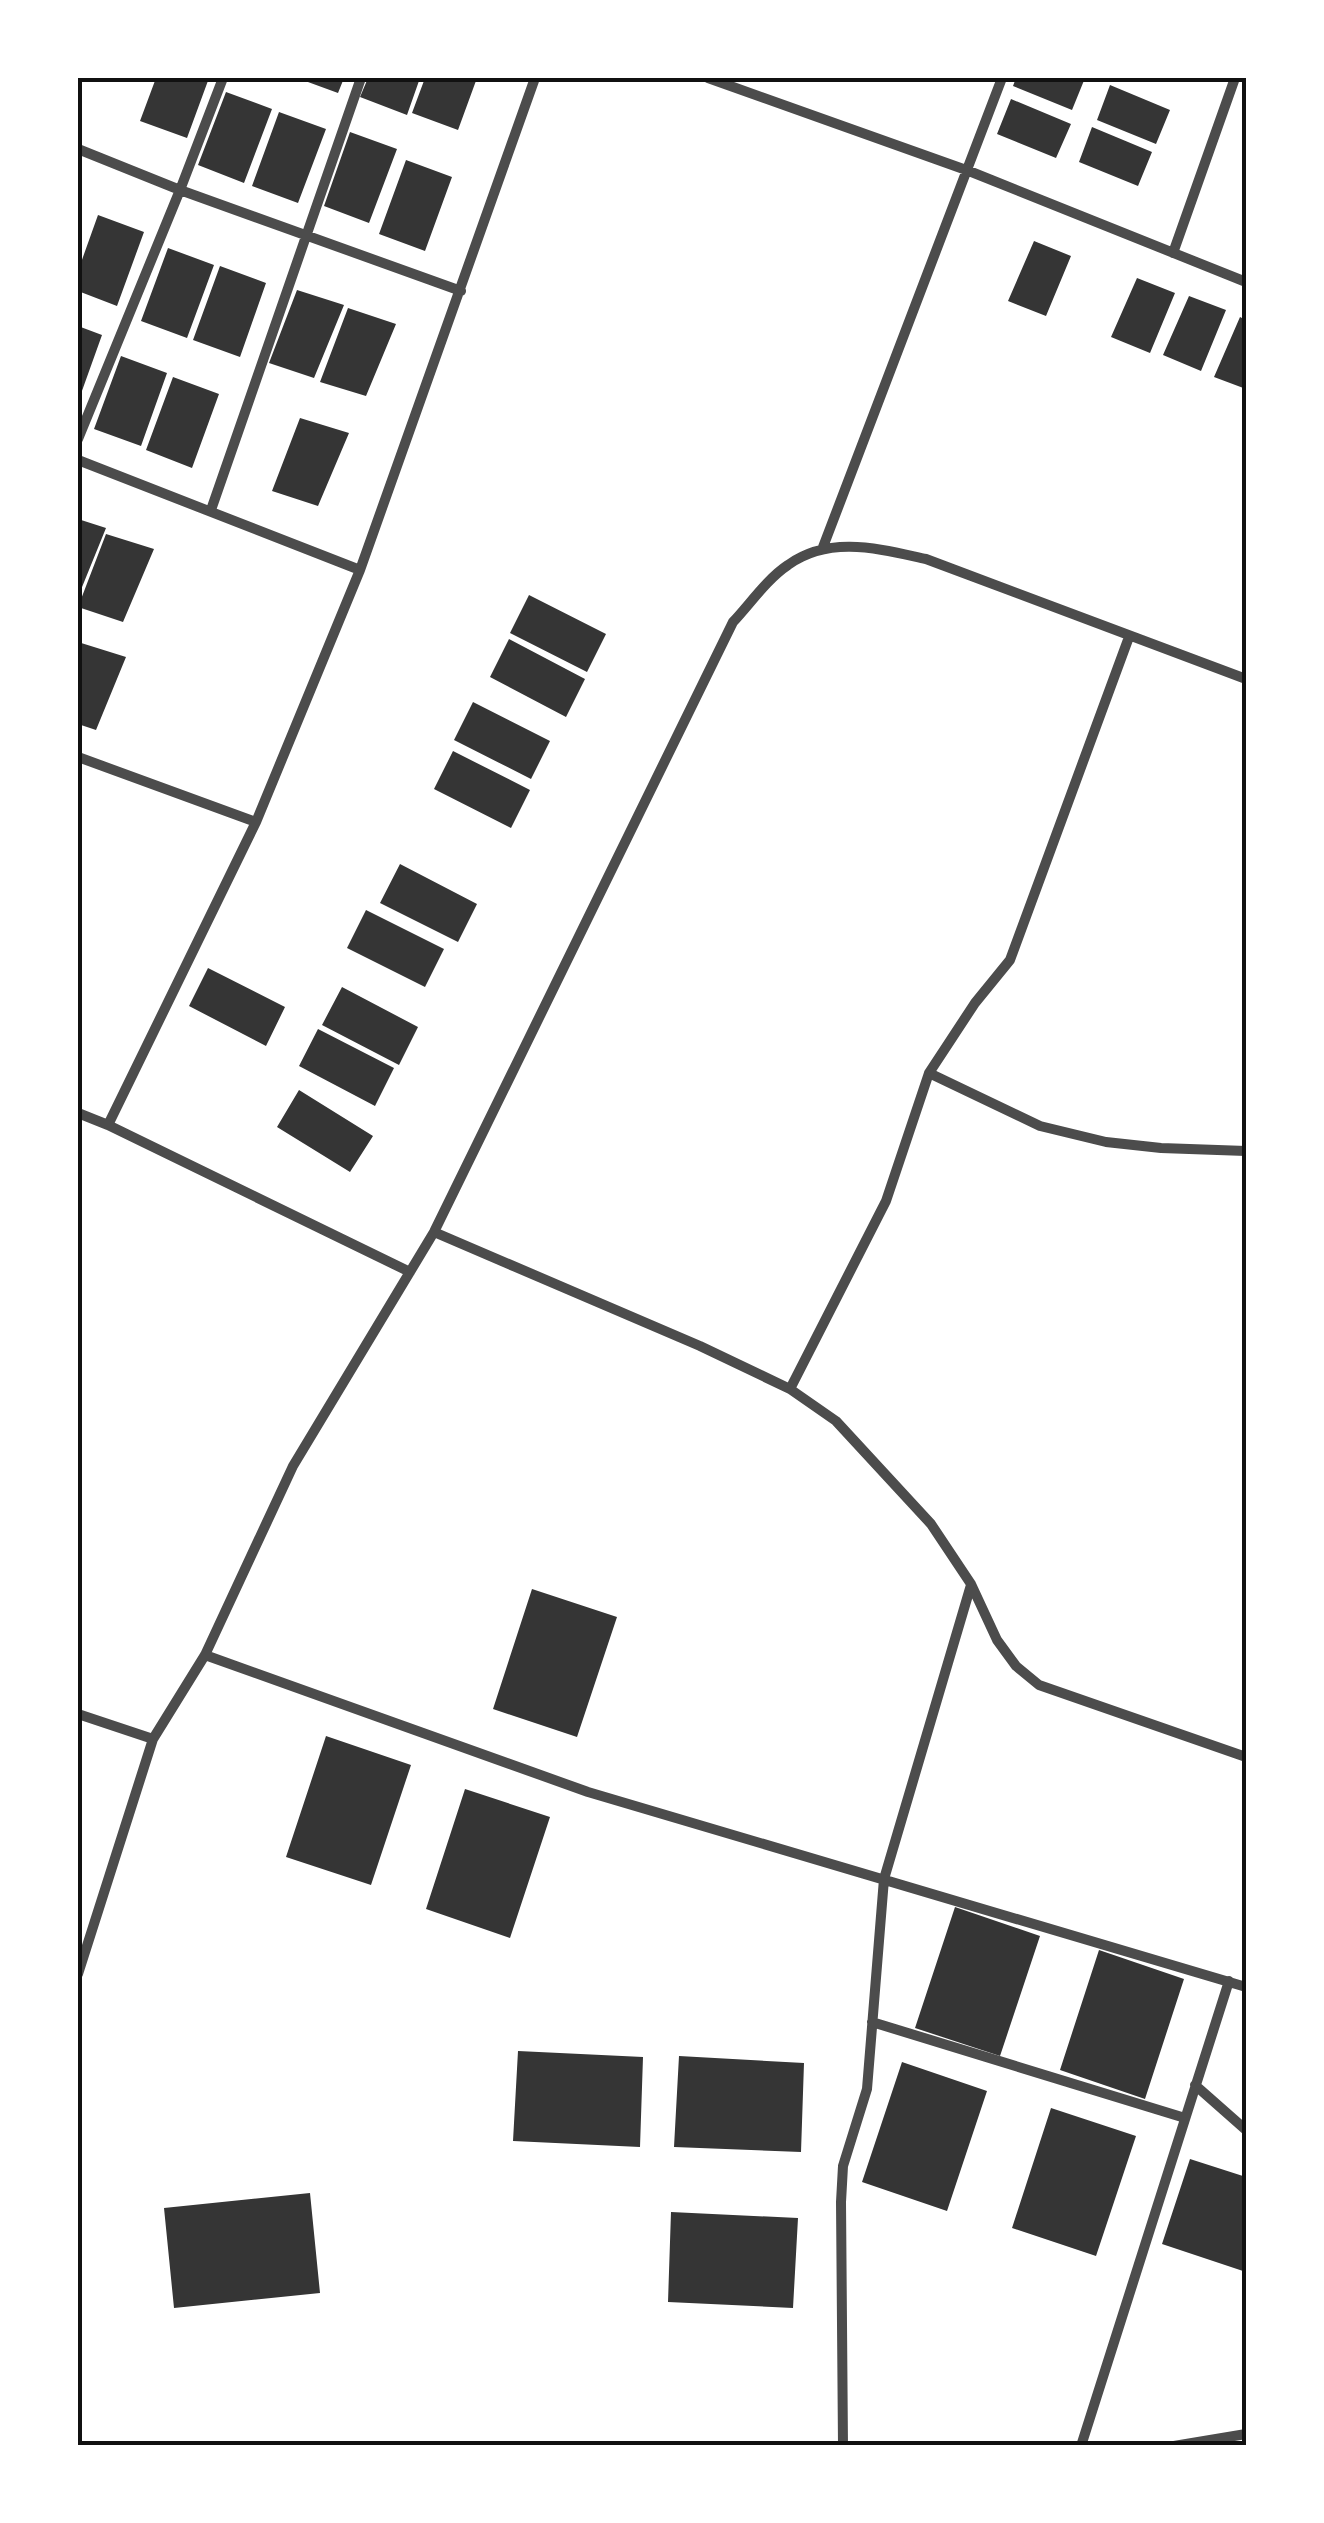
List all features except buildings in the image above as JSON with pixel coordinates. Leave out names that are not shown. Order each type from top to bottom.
[{"type":"street","points":[[78,440],[223,78]]},
{"type":"street","points":[[211,510],[361,78]]},
{"type":"street","points":[[108,1125],[256,822],[360,570],[535,78]]},
{"type":"street","points":[[708,78],[969,171],[1246,282]]},
{"type":"street","points":[[823,547],[1002,78]]},
{"type":"street","points":[[1173,252],[1235,78]]},
{"type":"street","points":[[78,149],[461,291]]},
{"type":"street","points":[[78,460],[360,570]]},
{"type":"street","points":[[78,1974],[153,1739],[206,1655],[293,1466],[434,1232],[733,622],[787,565],[823,547],[871,547],[926,560],[1246,679]]},
{"type":"street","points":[[790,1389],[886,1201],[929,1073],[1010,960],[1130,637]]},
{"type":"street","points":[[78,757],[256,822]]},
{"type":"street","points":[[929,1073],[1040,1126],[1124,1144],[1246,1150]]},
{"type":"street","points":[[78,1113],[410,1272]]},
{"type":"street","points":[[434,1232],[790,1389],[836,1421],[931,1524],[971,1584],[996,1640],[1016,1666],[1038,1685],[1246,1757]]},
{"type":"street","points":[[843,2446],[842,2184],[867,2089],[884,1879],[971,1584]]},
{"type":"street","points":[[206,1655],[588,1792],[1246,1987]]},
{"type":"street","points":[[78,1714],[153,1739]]},
{"type":"street","points":[[1081,2446],[1229,1981]]},
{"type":"street","points":[[872,2022],[1185,2118]]},
{"type":"street","points":[[1196,2085],[1246,2130]]},
{"type":"street","points":[[1174,2446],[1246,2434]]}]
